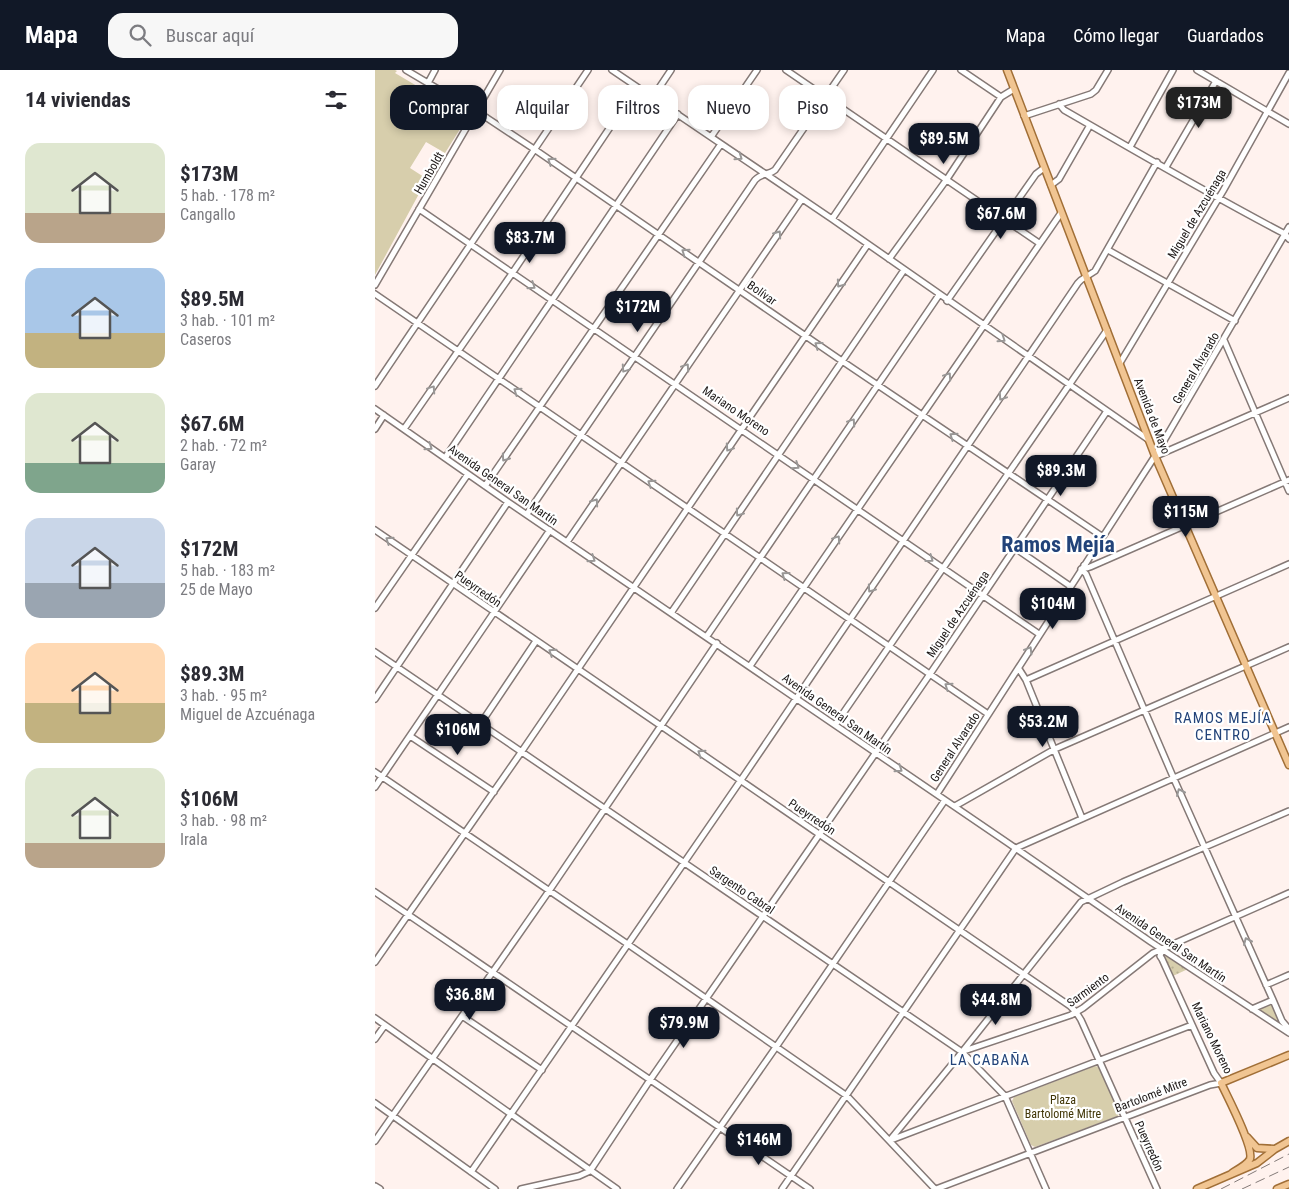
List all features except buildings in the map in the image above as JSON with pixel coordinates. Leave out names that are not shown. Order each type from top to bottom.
[{"type":"main road","name":"Avenida de Mayo","points":[[1007,70],[1155,456],[1289,765]]},
{"type":"main road","name":"Bartolomé Mitre","points":[[1221,1083],[1289,1055]]},
{"type":"main road","name":"Mariano Moreno","points":[[1221,1083],[1246,1136],[1250,1158],[1232,1174]]},
{"type":"main road","name":"Mariano Moreno","points":[[1246,1136],[1257,1148],[1267,1150],[1275,1148]]},
{"type":"main road","points":[[1197,1189],[1257,1163],[1275,1148],[1289,1141]]},
{"type":"main road","points":[[1277,1189],[1289,1184]]},
{"type":"street","name":"Bolívar","points":[[406,70],[431,85]]},
{"type":"street","points":[[428,83],[435,70]]},
{"type":"street","name":"Humboldt","points":[[487,92],[500,70]]},
{"type":"street","points":[[375,386],[588,70]]},
{"type":"street","points":[[612,70],[634,85]]},
{"type":"street","points":[[661,85],[671,70]]},
{"type":"street","points":[[711,138],[757,70]]},
{"type":"street","points":[[786,70],[808,85]]},
{"type":"street","points":[[833,85],[844,70]]},
{"type":"street","points":[[832,219],[933,70]]},
{"type":"street","points":[[961,70],[1001,97]]},
{"type":"street","points":[[1024,116],[1093,92],[1108,70]]},
{"type":"street","points":[[1130,147],[1173,70]]},
{"type":"street","points":[[1197,70],[1289,124]]},
{"type":"street","points":[[1208,76],[1211,70]]},
{"type":"street","name":"Miguel de Azcuénaga","points":[[1120,363],[1218,199],[1289,73]]},
{"type":"street","points":[[1165,167],[1215,81]]},
{"type":"street","points":[[889,259],[947,179],[1001,97],[1014,89]]},
{"type":"street","points":[[1059,104],[1064,110],[1157,162],[1218,199],[1287,236]]},
{"type":"street","points":[[846,111],[1039,243]]},
{"type":"street","points":[[678,114],[1150,441]]},
{"type":"street","name":"Bolívar","points":[[487,118],[739,289],[842,362],[1103,537]]},
{"type":"street","points":[[1051,185],[1059,179],[1091,125]]},
{"type":"street","name":"Humboldt","points":[[375,285],[465,130]]},
{"type":"street","points":[[404,429],[513,272],[608,130]]},
{"type":"street","points":[[445,458],[667,130]]},
{"type":"street","points":[[527,514],[755,180],[760,175],[775,170],[802,130]]},
{"type":"street","points":[[485,486],[721,144]]},
{"type":"street","points":[[471,1172],[629,945],[1078,283],[1095,271],[1157,162]]},
{"type":"street","points":[[947,301],[1003,219],[1036,174],[1044,168]]},
{"type":"street","points":[[567,542],[739,289],[802,200]]},
{"type":"street","name":"Mariano Moreno","points":[[419,209],[905,540],[943,569],[1039,634]]},
{"type":"street","points":[[750,666],[1061,213]]},
{"type":"street","name":"General Alvarado","points":[[937,794],[1155,456],[1287,236],[1289,227]]},
{"type":"street","points":[[375,962],[522,752],[868,244]]},
{"type":"street","points":[[1108,250],[1235,321]]},
{"type":"street","points":[[671,612],[904,270]]},
{"type":"street","points":[[375,294],[988,714]]},
{"type":"street","points":[[707,636],[939,295]]},
{"type":"street","points":[[835,725],[1107,330]]},
{"type":"street","points":[[1224,340],[1287,481],[1289,491]]},
{"type":"street","points":[[1155,456],[1289,398]]},
{"type":"street","name":"Avenida General San Martín","points":[[375,409],[1162,950],[1289,1031]]},
{"type":"street","name":"Miguel de Azcuénaga","points":[[590,1171],[650,1080],[930,674],[1107,411]]},
{"type":"street","points":[[375,429],[384,415]]},
{"type":"street","points":[[375,608],[468,474]]},
{"type":"street","points":[[1083,567],[1090,568],[1287,481]]},
{"type":"street","points":[[375,699],[508,502]]},
{"type":"street","name":"Pueyrredón","points":[[375,530],[1077,1012],[1157,1189]]},
{"type":"street","points":[[375,787],[550,530]]},
{"type":"street","points":[[1015,548],[1070,586]]},
{"type":"street","points":[[1026,680],[1289,564]]},
{"type":"street","points":[[1083,567],[1174,779],[1282,1021],[1289,1031]]},
{"type":"street","points":[[481,723],[536,641]]},
{"type":"street","points":[[375,1141],[549,891],[717,643]]},
{"type":"street","points":[[955,806],[1055,749],[1289,647]]},
{"type":"street","name":"Sargento Cabral","points":[[375,652],[962,1052],[1005,1096],[1046,1189]]},
{"type":"street","points":[[1019,669],[1026,680],[1082,818]]},
{"type":"street","points":[[782,1189],[1016,848],[1289,727]]},
{"type":"street","points":[[410,736],[494,792]]},
{"type":"street","points":[[375,772],[847,1096],[935,1189]]},
{"type":"street","points":[[677,1189],[945,800]]},
{"type":"street","points":[[890,1140],[1081,902],[1289,811]]},
{"type":"street","points":[[375,892],[811,1189]]},
{"type":"street","name":"Sarmiento","points":[[962,1052],[1077,1012],[1153,954],[1289,893]]},
{"type":"street","name":"Mariano Moreno","points":[[1162,950],[1160,956],[1216,1077],[1221,1083]]},
{"type":"street","points":[[1266,985],[1289,975]]},
{"type":"street","points":[[1252,1009],[1273,1000]]},
{"type":"street","points":[[462,1016],[541,1070]]},
{"type":"street","points":[[375,1018],[617,1189]]},
{"type":"street","points":[[375,1039],[385,1025]]},
{"type":"street","points":[[890,1140],[1192,1025]]},
{"type":"street","name":"Bartolomé Mitre","points":[[935,1189],[1210,1085],[1221,1083]]},
{"type":"street","points":[[375,1103],[495,1189]]},
{"type":"street","points":[[521,1189],[579,1176],[590,1171]]},
{"type":"street","points":[[375,1186],[380,1189]]},
{"type":"green space","points":[[375,70],[395,70],[397,71],[395,73],[415,85],[390,85],[390,130],[459,130],[445,153],[426,142],[410,168],[427,179],[375,275]]},
{"type":"green space","points":[[1167,955],[1188,969],[1173,976],[1165,960]]},
{"type":"green space","points":[[1270,1000],[1280,1023],[1281,1025],[1257,1009]]},
{"type":"green space","name":"Plaza Bartolomé Mitre","points":[[1095,1066],[1099,1067],[1119,1112],[1118,1116],[1035,1147],[1031,1145],[1012,1101],[1014,1097]]},
{"type":"railway","points":[[1221,1189],[1289,1154]]},
{"type":"railway","points":[[1242,1189],[1289,1167]]},
{"type":"district","name":"Ramos Mejía","points":[[1058,544]]},
{"type":"district","name":"RAMOS MEJÍA CENTRO","points":[[1223,726]]},
{"type":"district","name":"LA CABAÑA","points":[[990,1060]]}]
